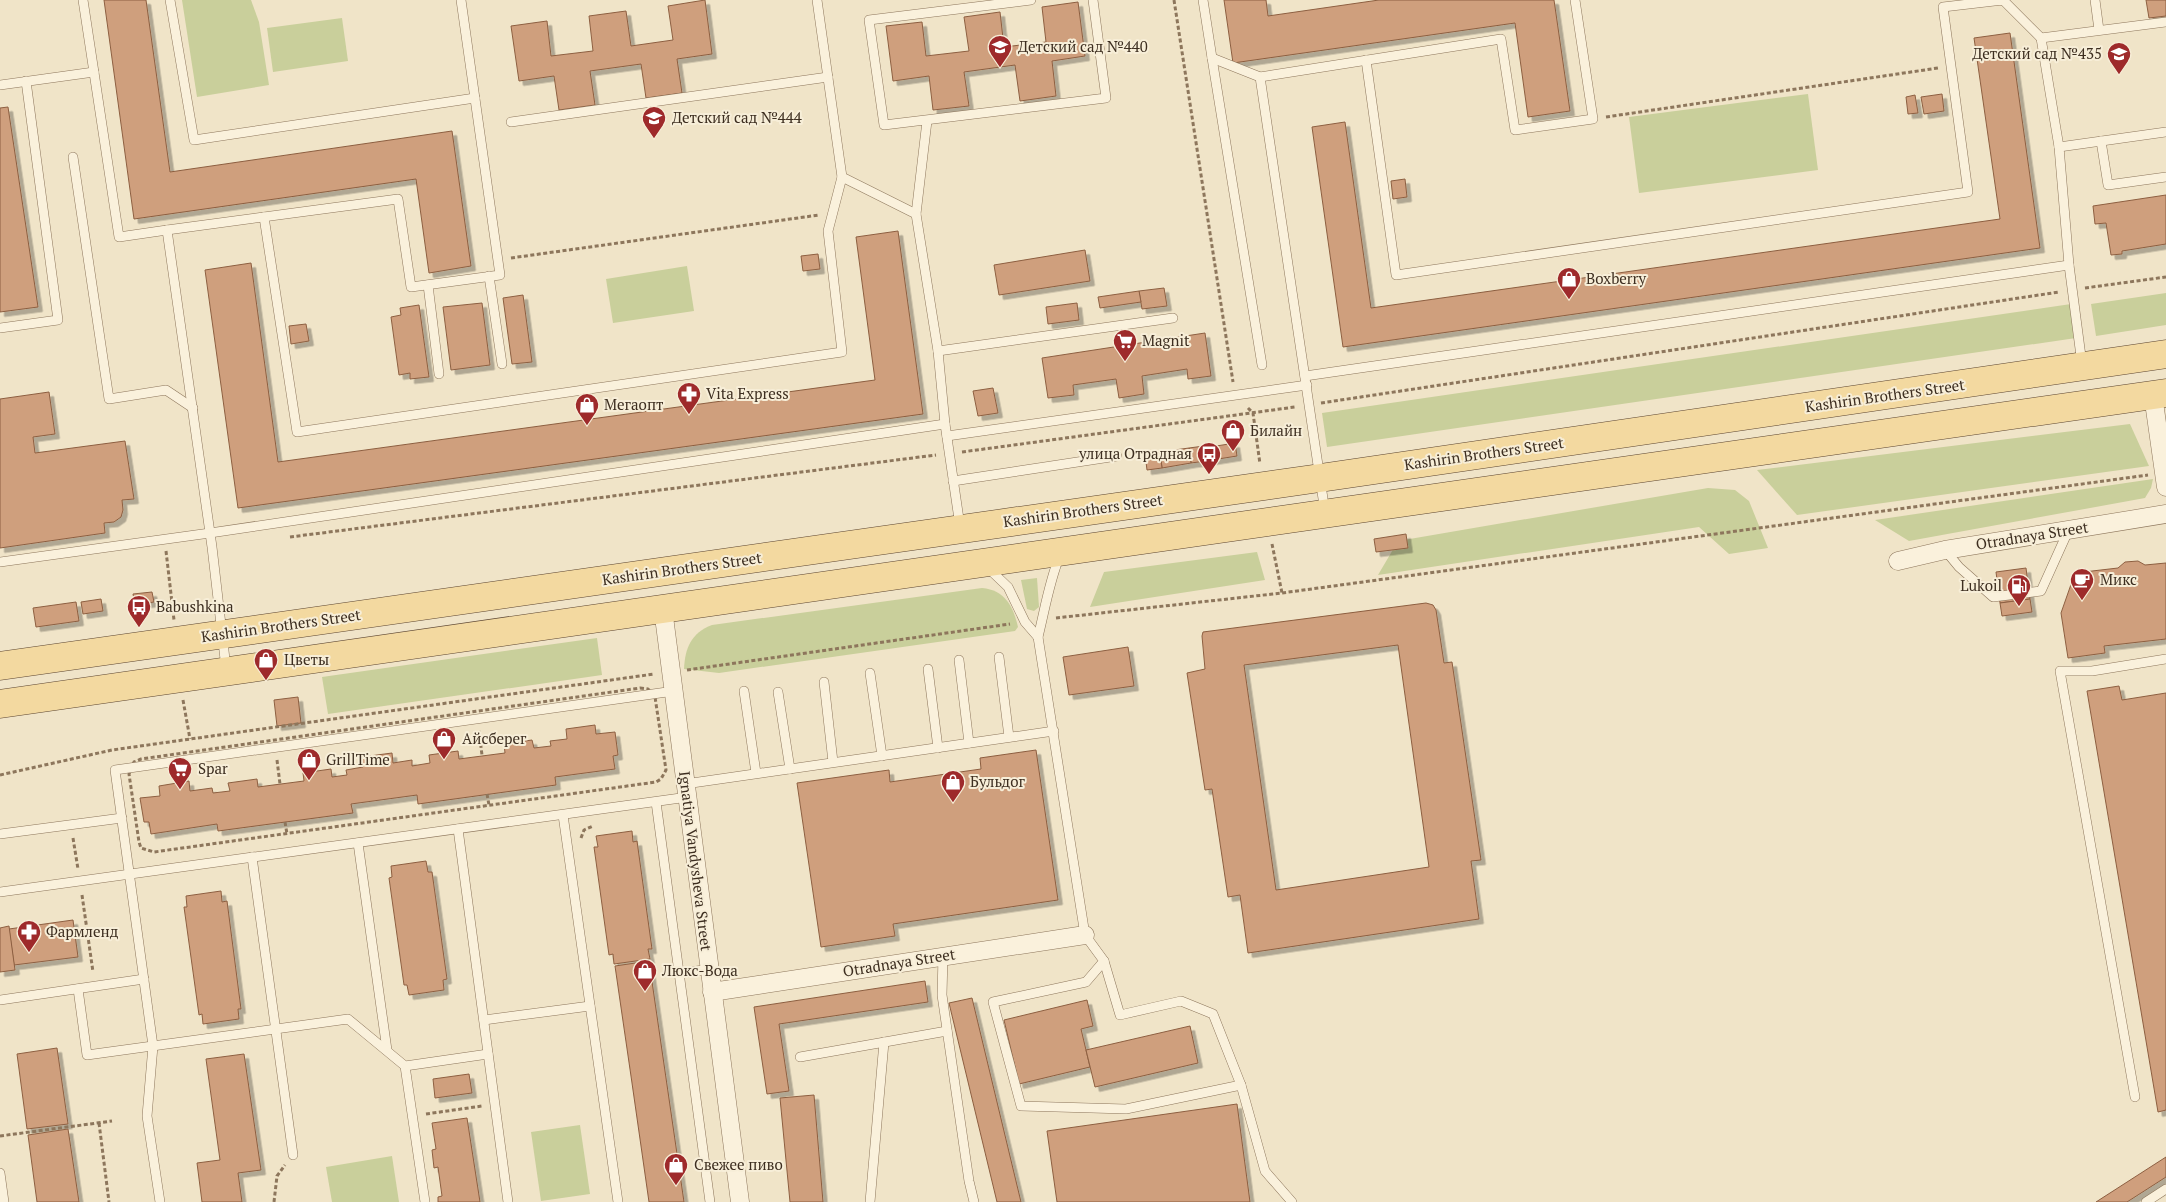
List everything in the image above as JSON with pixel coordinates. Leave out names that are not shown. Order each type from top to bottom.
[{"type":"main road","name":"Kashirin Brothers Street","points":[[0,666],[1320,478],[2083,368],[2166,354]]},
{"type":"main road","points":[[0,704],[2159,394]]},
{"type":"street","points":[[2159,394],[2165,480]]},
{"type":"street","name":"Otradnaya Street","points":[[1898,561],[1945,550],[2166,514]]},
{"type":"street","name":"Ignatiya Vandysheva Street","points":[[664,609],[740,1202]]},
{"type":"street","name":"Otradnaya Street","points":[[712,992],[1085,935]]},
{"type":"lane","points":[[83,0],[119,237],[398,199],[411,287],[500,275],[461,0]]},
{"type":"lane","points":[[170,0],[194,140],[475,98]]},
{"type":"lane","points":[[264,217],[297,432],[842,352],[828,231],[842,177],[817,0]]},
{"type":"lane","points":[[1031,0],[869,20],[884,125],[1106,98],[1093,0]]},
{"type":"lane","points":[[1203,0],[1262,366]]},
{"type":"lane","points":[[1212,58],[1260,77],[1501,39],[1515,130],[1593,119],[1575,0]]},
{"type":"lane","points":[[1366,60],[1396,275],[1968,192],[1942,4],[2003,0],[2041,38],[2059,147],[2070,266],[2083,368]]},
{"type":"lane","points":[[2095,0],[2099,30]]},
{"type":"lane","points":[[2041,38],[2166,22]]},
{"type":"lane","points":[[0,84],[94,72]]},
{"type":"lane","points":[[511,122],[828,77]]},
{"type":"lane","points":[[1260,77],[1325,514]]},
{"type":"lane","points":[[0,328],[58,320],[26,81]]},
{"type":"lane","points":[[927,121],[916,214],[938,351],[945,424],[961,529]]},
{"type":"lane","points":[[2059,147],[2166,132]]},
{"type":"lane","points":[[2101,141],[2108,185],[2166,176]]},
{"type":"lane","points":[[73,157],[109,399],[166,390],[193,408]]},
{"type":"lane","points":[[842,177],[916,214]]},
{"type":"lane","points":[[167,230],[210,533],[226,671]]},
{"type":"lane","points":[[1305,376],[2070,266]]},
{"type":"lane","points":[[490,276],[502,364]]},
{"type":"lane","points":[[428,285],[440,374]]},
{"type":"lane","points":[[938,351],[1173,318]]},
{"type":"lane","points":[[947,436],[1307,385]]},
{"type":"lane","points":[[0,562],[210,533],[945,424]]},
{"type":"lane","points":[[953,481],[1117,456]]},
{"type":"lane","points":[[1945,550],[1959,567],[1993,598],[2041,591],[2069,529]]},
{"type":"lane","points":[[1061,553],[1050,580],[1044,619],[1038,637],[1085,935],[1104,961],[1120,1015],[1181,1001],[1213,1014],[1241,1085],[1265,1171],[1292,1202]]},
{"type":"lane","points":[[983,564],[1008,587],[1025,622],[1038,637]]},
{"type":"lane","points":[[999,657],[1009,737]]},
{"type":"lane","points":[[2135,1097],[2060,671],[2092,671],[2166,659]]},
{"type":"lane","points":[[959,660],[969,743]]},
{"type":"lane","points":[[928,669],[938,748]]},
{"type":"lane","points":[[870,672],[882,756]]},
{"type":"lane","points":[[824,682],[833,762]]},
{"type":"lane","points":[[160,1202],[148,1116],[154,1046],[115,770],[674,691]]},
{"type":"lane","points":[[744,691],[756,773]]},
{"type":"lane","points":[[778,692],[790,768]]},
{"type":"lane","points":[[0,892],[656,802],[686,790],[756,773],[1054,731]]},
{"type":"lane","points":[[656,802],[710,1202]]},
{"type":"lane","points":[[563,814],[618,1202]]},
{"type":"lane","points":[[0,834],[122,818]]},
{"type":"lane","points":[[458,829],[508,1202]]},
{"type":"lane","points":[[358,843],[387,1050]]},
{"type":"lane","points":[[252,857],[293,1155]]},
{"type":"lane","points":[[943,956],[942,995],[974,1202]]},
{"type":"lane","points":[[1104,961],[1086,982],[993,1002],[1021,1106],[1126,1109],[1241,1085]]},
{"type":"lane","points":[[678,974],[710,969]]},
{"type":"lane","points":[[0,1000],[144,979]]},
{"type":"lane","points":[[78,989],[87,1055],[348,1019],[405,1066],[425,1202]]},
{"type":"lane","points":[[484,1020],[590,1006]]},
{"type":"lane","points":[[800,1057],[947,1031]]},
{"type":"lane","points":[[870,1202],[884,1042]]},
{"type":"lane","points":[[405,1066],[488,1054]]},
{"type":"lane","points":[[0,1173],[4,1202]]},
{"type":"lane","points":[[2146,1202],[2166,1189]]},
{"type":"path","points":[[1174,0],[1235,395],[1253,413]]},
{"type":"path","points":[[1593,119],[1951,66]]},
{"type":"path","points":[[498,260],[832,213]]},
{"type":"path","points":[[1044,619],[1292,591],[2165,480]]},
{"type":"path","points":[[0,774],[112,750],[1025,622]]},
{"type":"path","points":[[640,688],[648,689],[655,698],[666,770],[661,779],[656,782],[148,852],[142,848],[139,842],[129,774],[131,768],[134,762],[141,759],[640,688]]},
{"type":"path","points":[[487,794],[489,805]]},
{"type":"path","points":[[286,822],[287,834]]},
{"type":"path","points":[[71,825],[95,986]]},
{"type":"path","points":[[581,844],[581,836],[584,830],[591,826],[600,825]]},
{"type":"path","points":[[412,1116],[495,1104]]},
{"type":"path","points":[[0,1136],[112,1121]]},
{"type":"path","points":[[99,1123],[109,1202]]},
{"type":"path","points":[[274,1202],[277,1176],[293,1155]]},
{"type":"green space","points":[[182,0],[251,0],[259,22],[269,85],[197,97]]},
{"type":"green space","points":[[342,18],[348,61],[273,72],[267,28]]},
{"type":"green space","points":[[1808,94],[1818,170],[1639,193],[1629,117]]},
{"type":"green space","points":[[687,266],[694,311],[613,323],[606,279]]},
{"type":"green space","points":[[2166,293],[2166,325],[2096,336],[2091,304]]},
{"type":"green space","points":[[2071,304],[2076,338],[1327,447],[1322,413]]},
{"type":"green space","points":[[2130,424],[2149,466],[1797,515],[1757,470]]},
{"type":"green space","points":[[2153,479],[2151,488],[2145,498],[1909,541],[1875,520]]},
{"type":"green space","points":[[1708,488],[1735,490],[1749,501],[1768,548],[1729,554],[1699,527],[1378,575],[1398,541]]},
{"type":"green space","points":[[1257,552],[1265,580],[1090,607],[1104,572]]},
{"type":"green space","points":[[1037,578],[1039,607],[1034,611],[1027,609],[1021,580]]},
{"type":"green space","points":[[982,588],[997,592],[1007,600],[1016,619],[1018,627],[1015,631],[719,673],[684,669],[690,642],[699,632],[712,625]]},
{"type":"green space","points":[[597,638],[602,675],[328,714],[322,677]]},
{"type":"green space","points":[[580,1125],[590,1194],[541,1201],[531,1132]]},
{"type":"green space","points":[[392,1156],[399,1202],[332,1202],[326,1167]]},
{"type":"building","points":[[104,0],[146,0],[170,172],[452,131],[471,266],[429,273],[416,179],[134,219]]},
{"type":"building","points":[[705,0],[712,54],[677,59],[682,93],[646,98],[641,64],[590,71],[595,105],[559,110],[554,76],[519,81],[511,26],[547,21],[551,56],[593,51],[589,16],[626,11],[631,46],[673,40],[668,6]]},
{"type":"building","points":[[1224,0],[1266,0],[1268,16],[1379,0],[1554,0],[1570,111],[1528,117],[1515,23],[1233,63]]},
{"type":"building","points":[[2146,0],[2166,0],[2166,16],[2149,18]]},
{"type":"building","points":[[1078,2],[1085,56],[1052,61],[1056,96],[1020,101],[1015,65],[964,72],[969,106],[933,110],[929,76],[893,81],[886,26],[922,22],[926,56],[969,51],[964,17],[1000,12],[1004,47],[1046,42],[1042,7]]},
{"type":"building","points":[[2010,33],[2040,248],[1343,347],[1312,127],[1345,122],[1371,308],[2000,219],[1974,38]]},
{"type":"building","points":[[1942,94],[1944,111],[1924,114],[1921,97]]},
{"type":"building","points":[[1915,95],[1918,113],[1908,114],[1906,97]]},
{"type":"building","points":[[8,107],[38,307],[0,312],[0,108]]},
{"type":"building","points":[[1405,179],[1407,197],[1393,199],[1391,181]]},
{"type":"building","points":[[2166,195],[2166,244],[2122,251],[2122,254],[2111,255],[2106,223],[2095,224],[2093,206]]},
{"type":"building","points":[[898,231],[923,414],[238,508],[205,270],[251,263],[278,462],[875,380],[856,237]]},
{"type":"building","points":[[1085,250],[1090,281],[999,295],[994,265]]},
{"type":"building","points":[[818,254],[820,269],[803,271],[801,256]]},
{"type":"building","points":[[1164,288],[1167,306],[1142,309],[1139,291]]},
{"type":"building","points":[[1139,291],[1141,302],[1100,308],[1098,297]]},
{"type":"building","points":[[523,295],[532,362],[512,364],[503,298]]},
{"type":"building","points":[[482,303],[490,365],[451,370],[443,307]]},
{"type":"building","points":[[1077,303],[1079,320],[1048,324],[1046,307]]},
{"type":"building","points":[[419,305],[429,377],[410,379],[410,373],[399,375],[391,317],[401,315],[400,308]]},
{"type":"building","points":[[306,324],[309,341],[291,344],[289,326]]},
{"type":"building","points":[[1205,333],[1211,376],[1188,379],[1187,369],[1142,376],[1144,394],[1119,398],[1116,379],[1073,385],[1074,395],[1048,398],[1042,358]]},
{"type":"building","points":[[993,388],[998,413],[978,416],[973,391]]},
{"type":"building","points":[[49,392],[55,434],[33,437],[35,453],[125,441],[134,499],[122,500],[123,510],[121,517],[114,522],[104,523],[105,533],[0,548],[0,399]]},
{"type":"building","points":[[1235,443],[1237,456],[1212,460],[1210,447]]},
{"type":"building","points":[[1204,446],[1206,461],[1191,463],[1189,448]]},
{"type":"building","points":[[1189,448],[1191,463],[1162,468],[1160,452]]},
{"type":"building","points":[[1160,452],[1162,468],[1147,470],[1145,454]]},
{"type":"building","points":[[1406,534],[1408,548],[1376,552],[1374,539]]},
{"type":"building","points":[[2138,561],[2145,565],[2166,563],[2166,639],[2104,646],[2105,653],[2068,658],[2061,613],[2075,573],[2118,568],[2125,562]]},
{"type":"building","points":[[2026,568],[2030,599],[2000,603],[1996,572]]},
{"type":"building","points":[[152,592],[154,602],[135,605],[133,594]]},
{"type":"building","points":[[101,599],[103,611],[83,614],[81,602]]},
{"type":"building","points":[[2030,599],[2032,612],[2002,616],[2000,603]]},
{"type":"building","points":[[76,602],[79,621],[36,627],[33,608]]},
{"type":"building","points":[[1426,603],[1433,605],[1436,610],[1444,663],[1452,662],[1481,860],[1471,861],[1479,919],[1248,953],[1240,895],[1228,897],[1212,789],[1205,790],[1187,673],[1205,669],[1203,632]],"holes":[[[1398,645],[1429,867],[1276,890],[1244,665]]]},
{"type":"building","points":[[1128,647],[1134,686],[1069,695],[1063,657]]},
{"type":"building","points":[[2119,686],[2122,700],[2166,693],[2166,1110],[2158,1112],[2087,691]]},
{"type":"building","points":[[298,697],[301,723],[277,726],[274,700]]},
{"type":"building","points":[[595,725],[596,734],[615,732],[618,755],[613,756],[615,769],[555,777],[556,785],[418,804],[417,795],[351,804],[353,813],[218,831],[217,824],[151,834],[149,822],[144,822],[140,798],[160,796],[159,786],[189,781],[190,791],[212,788],[213,793],[230,791],[228,783],[257,779],[258,787],[304,781],[303,773],[331,769],[332,777],[347,775],[346,770],[363,767],[362,757],[392,753],[393,763],[412,760],[412,766],[430,763],[429,755],[458,751],[459,759],[505,753],[504,744],[532,740],[534,748],[551,746],[550,741],[567,739],[566,729]]},
{"type":"building","points":[[1036,750],[1058,900],[893,924],[895,936],[821,947],[797,783],[889,770],[890,782],[981,769],[980,758]]},
{"type":"building","points":[[632,831],[633,842],[637,841],[652,949],[648,949],[650,959],[614,964],[613,954],[609,955],[594,847],[598,847],[596,836]]},
{"type":"building","points":[[426,861],[428,872],[432,872],[447,979],[443,980],[444,990],[409,995],[407,985],[404,985],[389,878],[392,877],[391,866]]},
{"type":"building","points":[[221,891],[222,902],[227,901],[241,1009],[238,1009],[239,1019],[203,1024],[202,1014],[199,1015],[184,907],[187,907],[186,896]]},
{"type":"building","points":[[73,920],[78,957],[14,965],[9,929]]},
{"type":"building","points":[[9,926],[15,970],[0,972],[0,928]]},
{"type":"building","points":[[649,961],[684,1202],[649,1202],[615,966]]},
{"type":"building","points":[[925,981],[928,1002],[779,1024],[789,1091],[767,1094],[754,1007]]},
{"type":"building","points":[[972,998],[1021,1202],[997,1202],[949,1003]]},
{"type":"building","points":[[1087,1000],[1093,1026],[1081,1029],[1090,1067],[1019,1084],[1004,1020]]},
{"type":"building","points":[[1190,1026],[1198,1063],[1095,1087],[1086,1050]]},
{"type":"building","points":[[57,1048],[68,1124],[27,1129],[17,1054]]},
{"type":"building","points":[[244,1054],[261,1170],[238,1173],[242,1202],[202,1202],[197,1163],[220,1160],[206,1059]]},
{"type":"building","points":[[469,1074],[472,1093],[435,1098],[433,1079]]},
{"type":"building","points":[[814,1095],[823,1202],[790,1202],[780,1098]]},
{"type":"building","points":[[1237,1104],[1250,1202],[1057,1202],[1047,1131]]},
{"type":"building","points":[[467,1118],[480,1202],[438,1202],[438,1197],[442,1196],[438,1167],[434,1168],[432,1150],[436,1149],[432,1123]]},
{"type":"building","points":[[68,1129],[79,1202],[37,1202],[28,1135]]},
{"type":"building","points":[[2166,1157],[2166,1177],[2127,1202],[2096,1202]]},
{"type":"place","name":"Детский сад №440","points":[[1000,68]]},
{"type":"place","name":"Детский сад №435","points":[[2119,75]]},
{"type":"place","name":"Детский сад №444","points":[[654,139]]},
{"type":"place","name":"Boxberry","points":[[1569,300]]},
{"type":"place","name":"Magnit","points":[[1125,362]]},
{"type":"place","name":"Vita Express","points":[[689,415]]},
{"type":"place","name":"Мегаопт","points":[[587,426]]},
{"type":"place","name":"Билайн","points":[[1233,452]]},
{"type":"place","name":"улица Отрадная","points":[[1209,475]]},
{"type":"place","name":"Микс","points":[[2082,601]]},
{"type":"place","name":"Lukoil","points":[[2019,607]]},
{"type":"place","name":"Babushkina","points":[[139,628]]},
{"type":"place","name":"Цветы","points":[[266,681]]},
{"type":"place","name":"Айсберег","points":[[444,760]]},
{"type":"place","name":"GrillTime","points":[[309,781]]},
{"type":"place","name":"Spar","points":[[180,790]]},
{"type":"place","name":"Бульдог","points":[[953,803]]},
{"type":"place","name":"Фармленд","points":[[29,953]]},
{"type":"place","name":"Люкс-Вода","points":[[645,992]]},
{"type":"place","name":"Свежее пиво","points":[[676,1186]]}]
